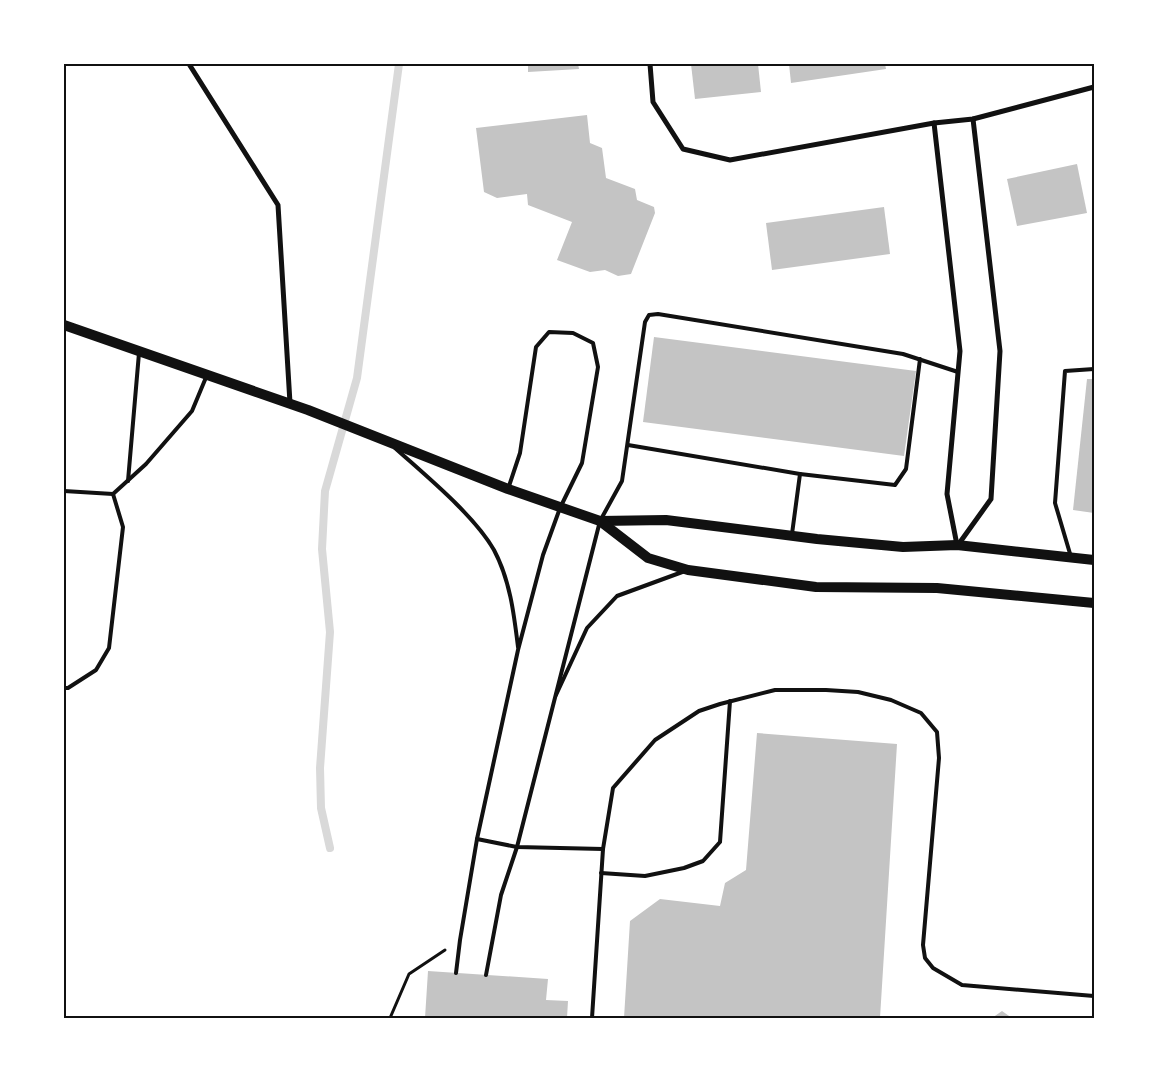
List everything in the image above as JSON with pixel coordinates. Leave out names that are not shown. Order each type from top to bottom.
[{"type":"main road","points":[[64,325],[290,403],[560,508],[600,521],[666,520],[792,536],[903,547],[957,545],[1094,560]]},
{"type":"main road","points":[[600,521],[648,558],[688,570],[816,587],[937,588],[1094,602]]},
{"type":"street","points":[[189,64],[278,206],[290,403]]},
{"type":"street","points":[[650,64],[653,102],[683,149],[730,160],[934,123],[973,119],[1094,87]]},
{"type":"street","points":[[957,545],[991,499],[1000,351],[973,119]]},
{"type":"street","points":[[934,123],[960,351],[947,494],[957,545]]},
{"type":"lane","points":[[486,975],[501,895],[517,847],[600,521],[622,481],[645,322],[649,315],[658,314],[903,354],[958,372]]},
{"type":"lane","points":[[456,973],[477,839],[518,650],[542,560],[560,508],[582,463],[598,367],[593,343],[573,332],[549,332],[536,347],[520,453],[508,488]]},
{"type":"lane","points":[[128,481],[139,350]]},
{"type":"lane","points":[[628,444],[800,474],[895,485],[906,469],[920,359]]},
{"type":"lane","points":[[1071,557],[1055,503],[1066,371],[1094,368]]},
{"type":"lane","points":[[64,491],[113,494],[146,464],[192,411],[208,374]]},
{"type":"lane","points":[[386,440],[465,514],[494,550],[510,593],[518,650]]},
{"type":"lane","points":[[792,536],[800,474]]},
{"type":"lane","points":[[64,688],[68,688],[96,670],[109,648],[123,527],[113,494]]},
{"type":"lane","points":[[552,704],[587,628],[618,596],[688,570]]},
{"type":"lane","points":[[592,1018],[603,849],[613,788],[655,740],[699,711],[775,690],[858,692],[891,700],[921,713],[937,732],[938,758],[923,945],[925,958],[933,968],[962,985],[1094,996]]},
{"type":"lane","points":[[601,873],[645,876],[684,868],[703,861],[720,842],[730,701]]},
{"type":"lane","points":[[477,839],[517,847],[603,849]]},
{"type":"path","points":[[390,1018],[409,974],[460,940]]},
{"type":"building","points":[[528,64],[578,64],[579,69],[528,72]]},
{"type":"building","points":[[691,64],[758,64],[761,92],[695,99]]},
{"type":"building","points":[[789,64],[885,64],[886,69],[791,83]]},
{"type":"building","points":[[587,115],[590,143],[602,148],[606,178],[635,189],[637,200],[654,207],[655,213],[631,274],[618,276],[605,270],[590,272],[557,260],[572,222],[528,205],[527,194],[497,198],[484,192],[476,128]]},
{"type":"building","points":[[1077,164],[1087,213],[1017,226],[1007,179]]},
{"type":"building","points":[[884,207],[890,254],[772,270],[766,223]]},
{"type":"building","points":[[654,337],[916,371],[904,456],[643,422]]},
{"type":"building","points":[[1087,379],[1094,379],[1094,513],[1073,510]]},
{"type":"building","points":[[757,733],[897,744],[880,1018],[624,1018],[630,921],[660,899],[720,906],[725,883],[746,870]]},
{"type":"building","points":[[428,971],[548,979],[546,1000],[568,1001],[567,1018],[425,1018]]},
{"type":"building","points":[[1002,1011],[1012,1018],[992,1018]]},
{"type":"waterway","points":[[330,848],[321,808],[320,768],[330,632],[322,549],[325,491],[357,378],[399,64]]}]
